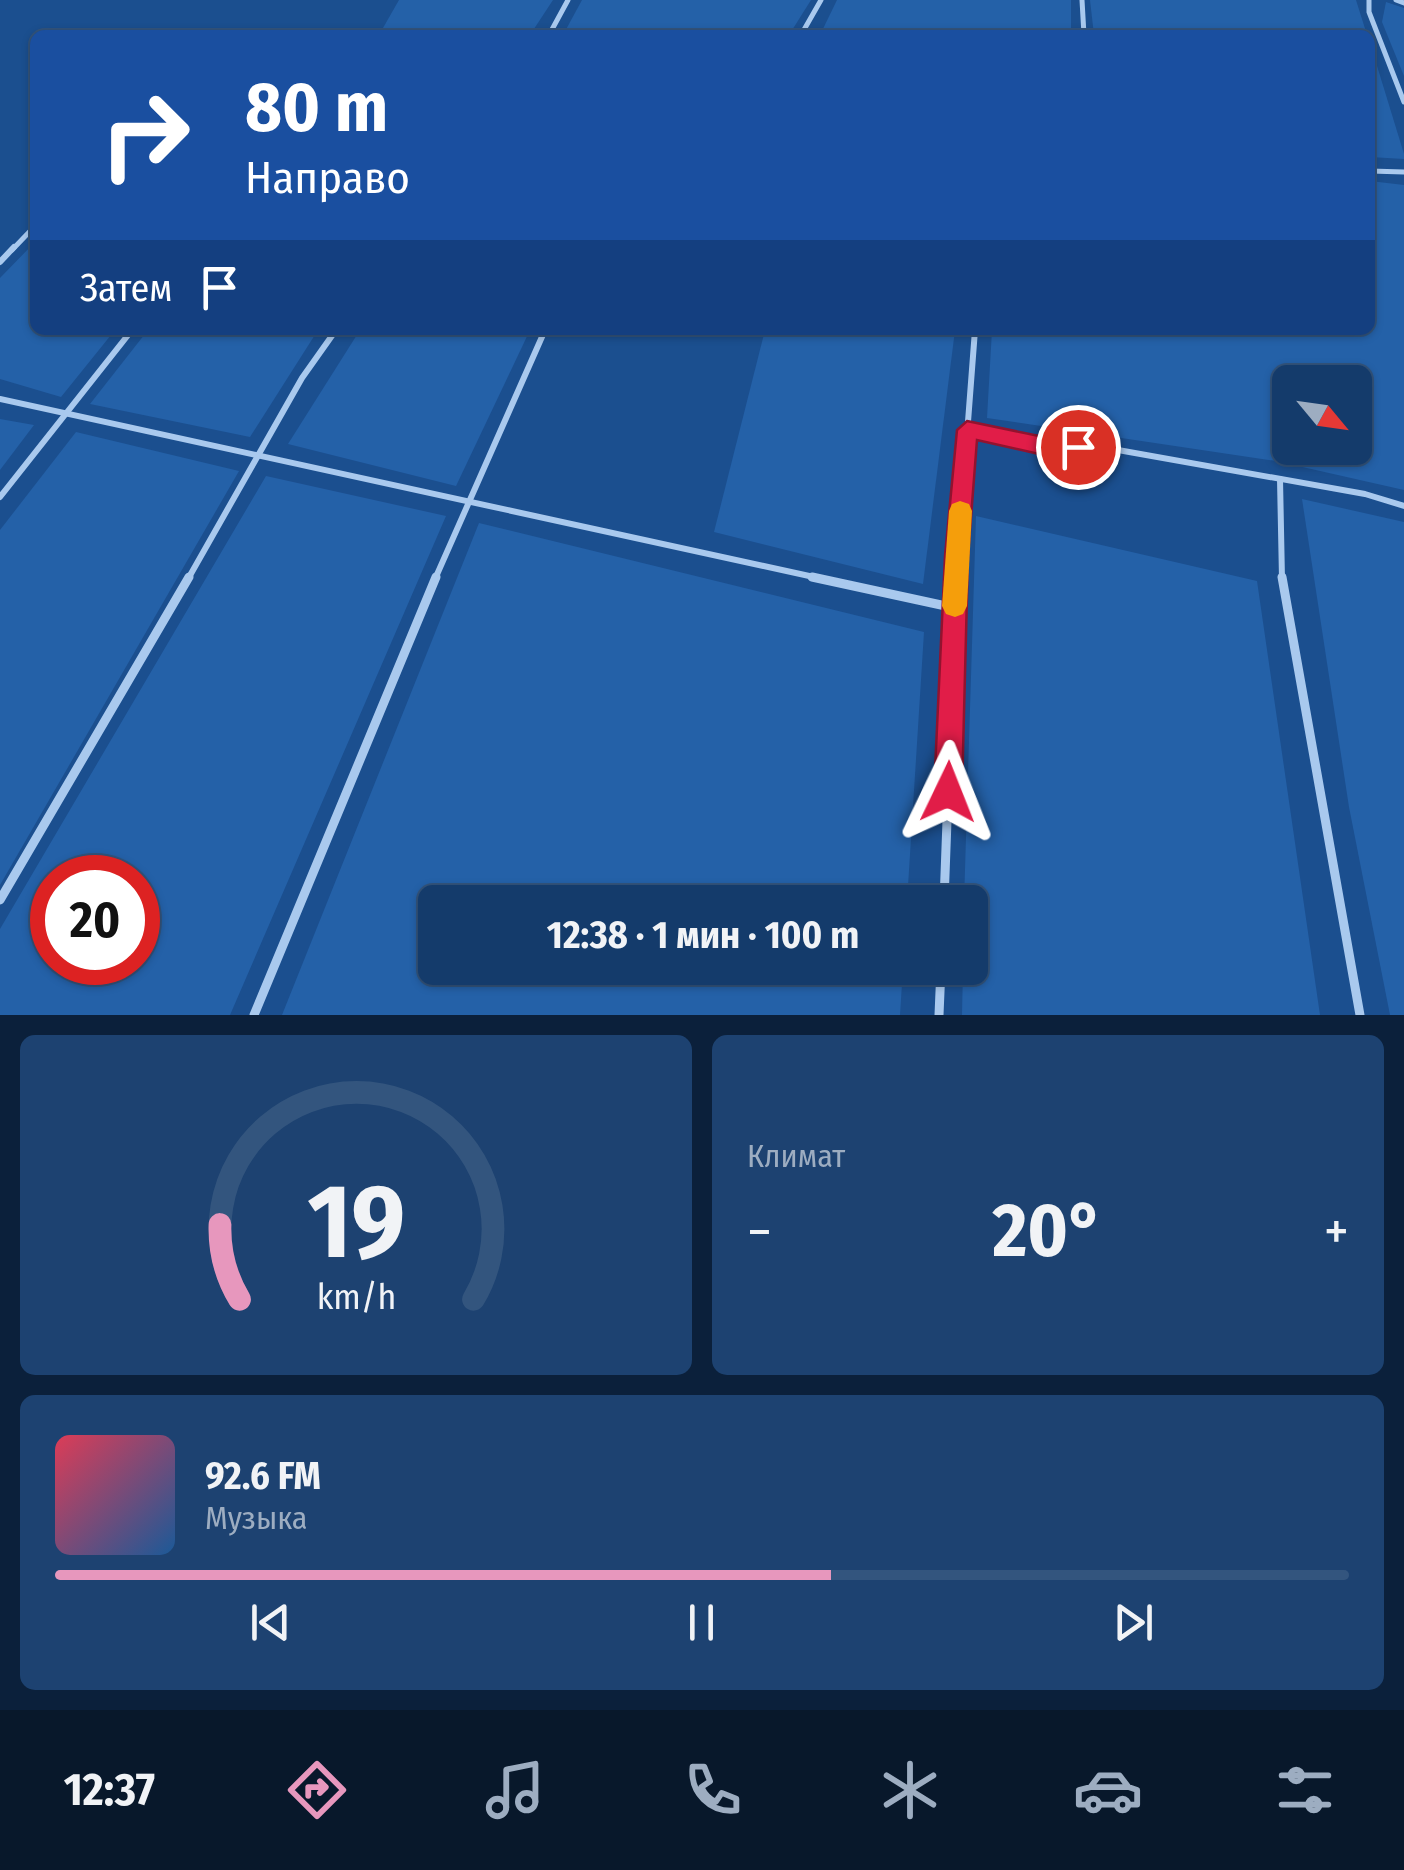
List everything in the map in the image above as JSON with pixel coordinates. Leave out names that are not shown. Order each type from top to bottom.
[{"type":"lane","points":[[552,30],[568,0]]},
{"type":"lane","points":[[804,30],[821,0]]},
{"type":"lane","points":[[1082,0],[1084,30]]},
{"type":"lane","points":[[1369,0],[1369,12],[1404,102]]},
{"type":"lane","points":[[1396,0],[1404,3]]},
{"type":"lane","points":[[1375,170],[1404,172]]},
{"type":"lane","points":[[0,262],[30,231]]},
{"type":"lane","points":[[0,498],[128,335]]},
{"type":"lane","points":[[0,900],[302,378],[332,335]]},
{"type":"lane","points":[[254,1015],[467,501],[543,335]]},
{"type":"lane","points":[[945,885],[954,608],[975,335]]},
{"type":"lane","points":[[0,399],[954,608]]},
{"type":"lane","points":[[967,430],[1039,445],[1118,450],[1365,494],[1404,506]]},
{"type":"lane","points":[[1280,479],[1282,577],[1360,1015]]},
{"type":"lane","points":[[939,1015],[940,985]]},
{"type":"shaded area","points":[[399,0],[553,0],[533,30],[382,30]]},
{"type":"shaded area","points":[[582,0],[811,0],[792,30],[566,30]]},
{"type":"shaded area","points":[[837,0],[1071,0],[1071,30],[822,30]]},
{"type":"shaded area","points":[[1090,0],[1356,0],[1365,30],[1093,30]]},
{"type":"shaded area","points":[[1386,2],[1404,8],[1404,76],[1382,22]]},
{"type":"shaded area","points":[[1375,59],[1404,154],[1404,159],[1375,157]]},
{"type":"shaded area","points":[[1375,182],[1404,185],[1404,490],[1294,465],[1372,465],[1372,365],[1272,365],[1272,460],[987,418],[992,335],[1375,335]]},
{"type":"shaded area","points":[[30,247],[30,335],[111,335],[61,397],[0,379],[0,278]]},
{"type":"shaded area","points":[[144,335],[315,335],[250,437],[90,404]]},
{"type":"shaded area","points":[[357,335],[528,335],[456,486],[288,444]]},
{"type":"shaded area","points":[[764,335],[954,335],[923,584],[714,532]]},
{"type":"shaded area","points":[[0,419],[34,425],[0,470]]},
{"type":"shaded area","points":[[76,432],[239,471],[0,885],[0,530]]},
{"type":"shaded area","points":[[266,476],[446,516],[230,1015],[0,1015],[0,929],[30,878],[30,985],[160,985],[160,855],[43,855]]},
{"type":"shaded area","points":[[1302,499],[1404,522],[1404,1015],[1390,1015],[1349,807]]},
{"type":"shaded area","points":[[976,516],[1257,581],[1320,1015],[962,1015],[963,985],[988,985],[988,885],[965,885]]},
{"type":"shaded area","points":[[479,523],[924,632],[908,885],[418,885],[418,985],[902,985],[900,1015],[282,1015]]},
{"type":"slow traffic","points":[[955,606],[960,511]]},
{"type":"route","points":[[948,792],[956,556],[967,430],[1039,445],[1078,447]]}]
